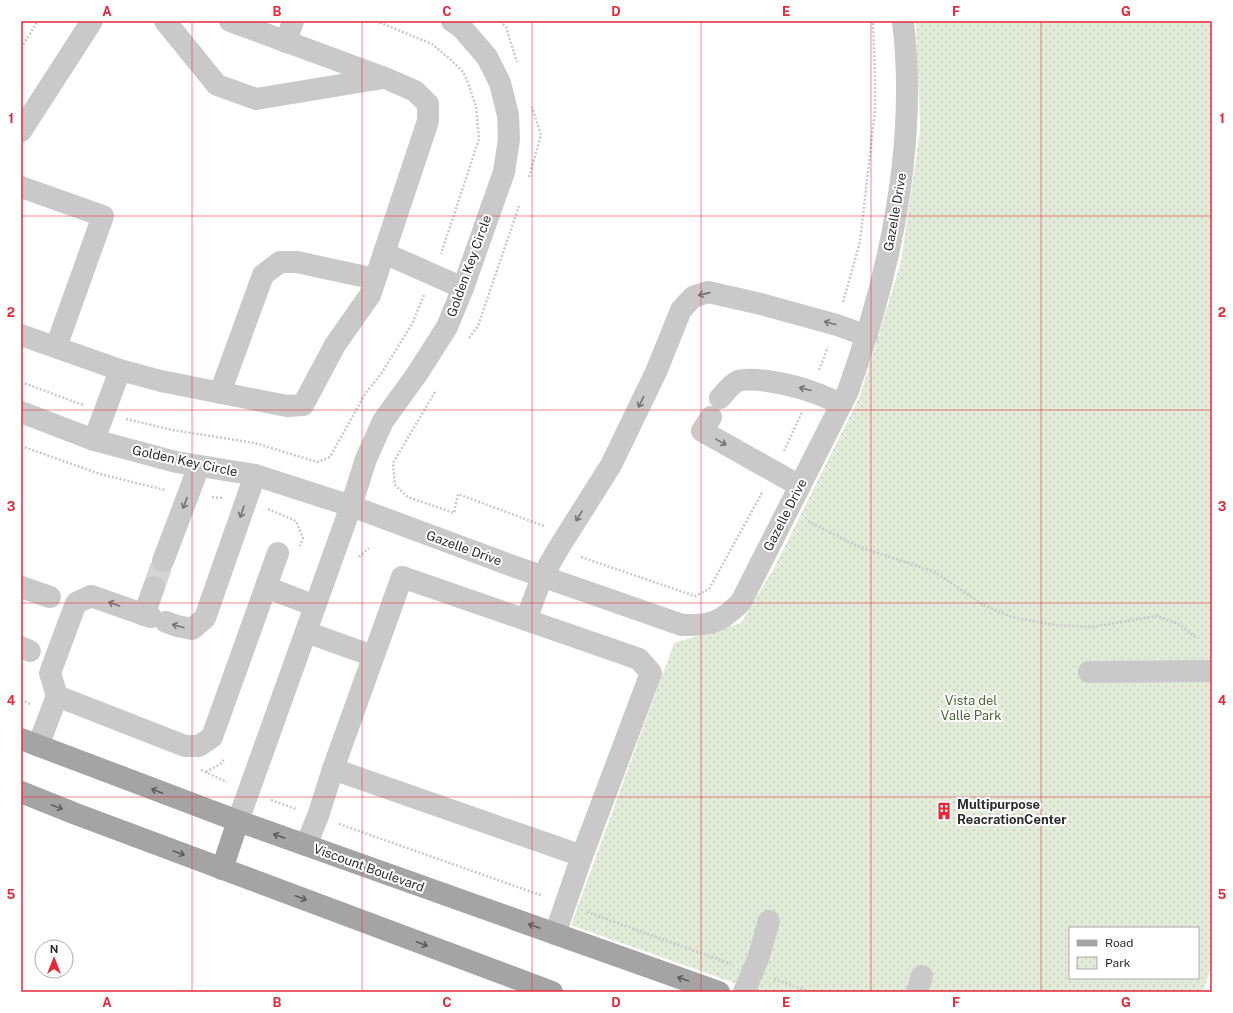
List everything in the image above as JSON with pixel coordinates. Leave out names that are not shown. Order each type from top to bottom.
[{"type":"main road","name":"Viscount Boulevard","points":[[29,742],[238,821],[719,992]]},
{"type":"main road","points":[[21,792],[222,869],[552,992]]},
{"type":"main road","points":[[222,869],[238,821]]},
{"type":"street","points":[[22,126],[92,21]]},
{"type":"street","points":[[165,21],[217,85],[256,99],[385,78]]},
{"type":"street","points":[[21,335],[120,370],[161,381],[287,406],[303,405],[335,345],[370,296],[428,121],[428,104],[415,91],[385,78],[230,21]]},
{"type":"street","points":[[286,42],[293,21]]},
{"type":"street","name":"Golden Key Circle","points":[[238,821],[351,506],[366,459],[383,422],[447,327],[463,288],[504,172],[509,139],[508,115],[500,83],[487,57],[462,28],[452,21]]},
{"type":"street","name":"Gazelle Drive","points":[[351,506],[542,577],[682,626],[700,626],[712,623],[728,614],[741,602],[848,391],[867,336],[883,279],[899,194],[907,122],[906,49],[903,21]]},
{"type":"street","points":[[21,187],[103,216],[56,347]]},
{"type":"street","points":[[384,253],[463,288]]},
{"type":"street","points":[[220,393],[263,275],[280,262],[297,262],[375,279]]},
{"type":"street","points":[[526,620],[542,577],[611,465],[656,372],[681,310],[693,297],[708,292],[761,304],[837,325],[867,336]]},
{"type":"street","points":[[94,440],[120,370]]},
{"type":"street","points":[[800,486],[702,431],[727,390],[738,382],[755,380],[790,385],[811,391],[841,404]]},
{"type":"street","name":"Golden Key Circle","points":[[21,412],[94,440],[176,462],[255,475],[351,506]]},
{"type":"street","points":[[163,561],[199,466]]},
{"type":"street","points":[[29,742],[54,704],[50,673],[76,603],[91,596],[177,626],[192,629],[205,618],[255,475]]},
{"type":"street","points":[[54,704],[185,746],[199,746],[212,737],[278,553]]},
{"type":"street","points":[[306,845],[318,816],[333,769],[402,577],[638,659],[651,673],[582,856],[555,934]]},
{"type":"street","points":[[21,587],[50,597]]},
{"type":"street","points":[[154,587],[154,618]]},
{"type":"street","points":[[266,587],[315,606]]},
{"type":"street","points":[[306,632],[373,656]]},
{"type":"street","points":[[1089,672],[1212,671]]},
{"type":"street","points":[[333,769],[582,856]]},
{"type":"street","points":[[744,992],[753,972],[769,921]]},
{"type":"path","points":[[21,48],[38,21]]},
{"type":"path","points":[[21,382],[104,412],[172,430],[255,443],[317,462],[330,457],[365,394],[381,374],[412,324],[440,258],[479,139],[476,106],[463,72],[432,44],[376,21]]},
{"type":"path","points":[[500,21],[506,27],[518,63]]},
{"type":"path","points":[[438,387],[393,463],[395,485],[408,497],[454,513],[458,494],[544,525],[543,544],[695,596],[709,589],[774,471],[811,391],[837,325],[860,242],[874,119],[875,76],[873,21]]},
{"type":"path","points":[[527,181],[541,136],[532,106]]},
{"type":"path","points":[[466,343],[478,326],[520,203]]},
{"type":"path","points":[[805,520],[857,546],[935,572],[982,604],[1011,617],[1055,626],[1092,627],[1156,616],[1179,624],[1196,638]]},
{"type":"path","points":[[21,700],[54,704]]},
{"type":"path","points":[[199,769],[219,779],[271,800],[811,992]]},
{"type":"green space","name":"Vista del Valle Park","points":[[916,21],[1212,21],[1212,964],[1203,992],[760,992],[571,925],[674,643],[741,623],[774,568],[860,396],[901,262],[920,130]]},
{"type":"tunnel","points":[[154,587],[163,561]]},
{"type":"place","name":"Multipurpose ReacrationCenter","points":[[944,811]]}]
